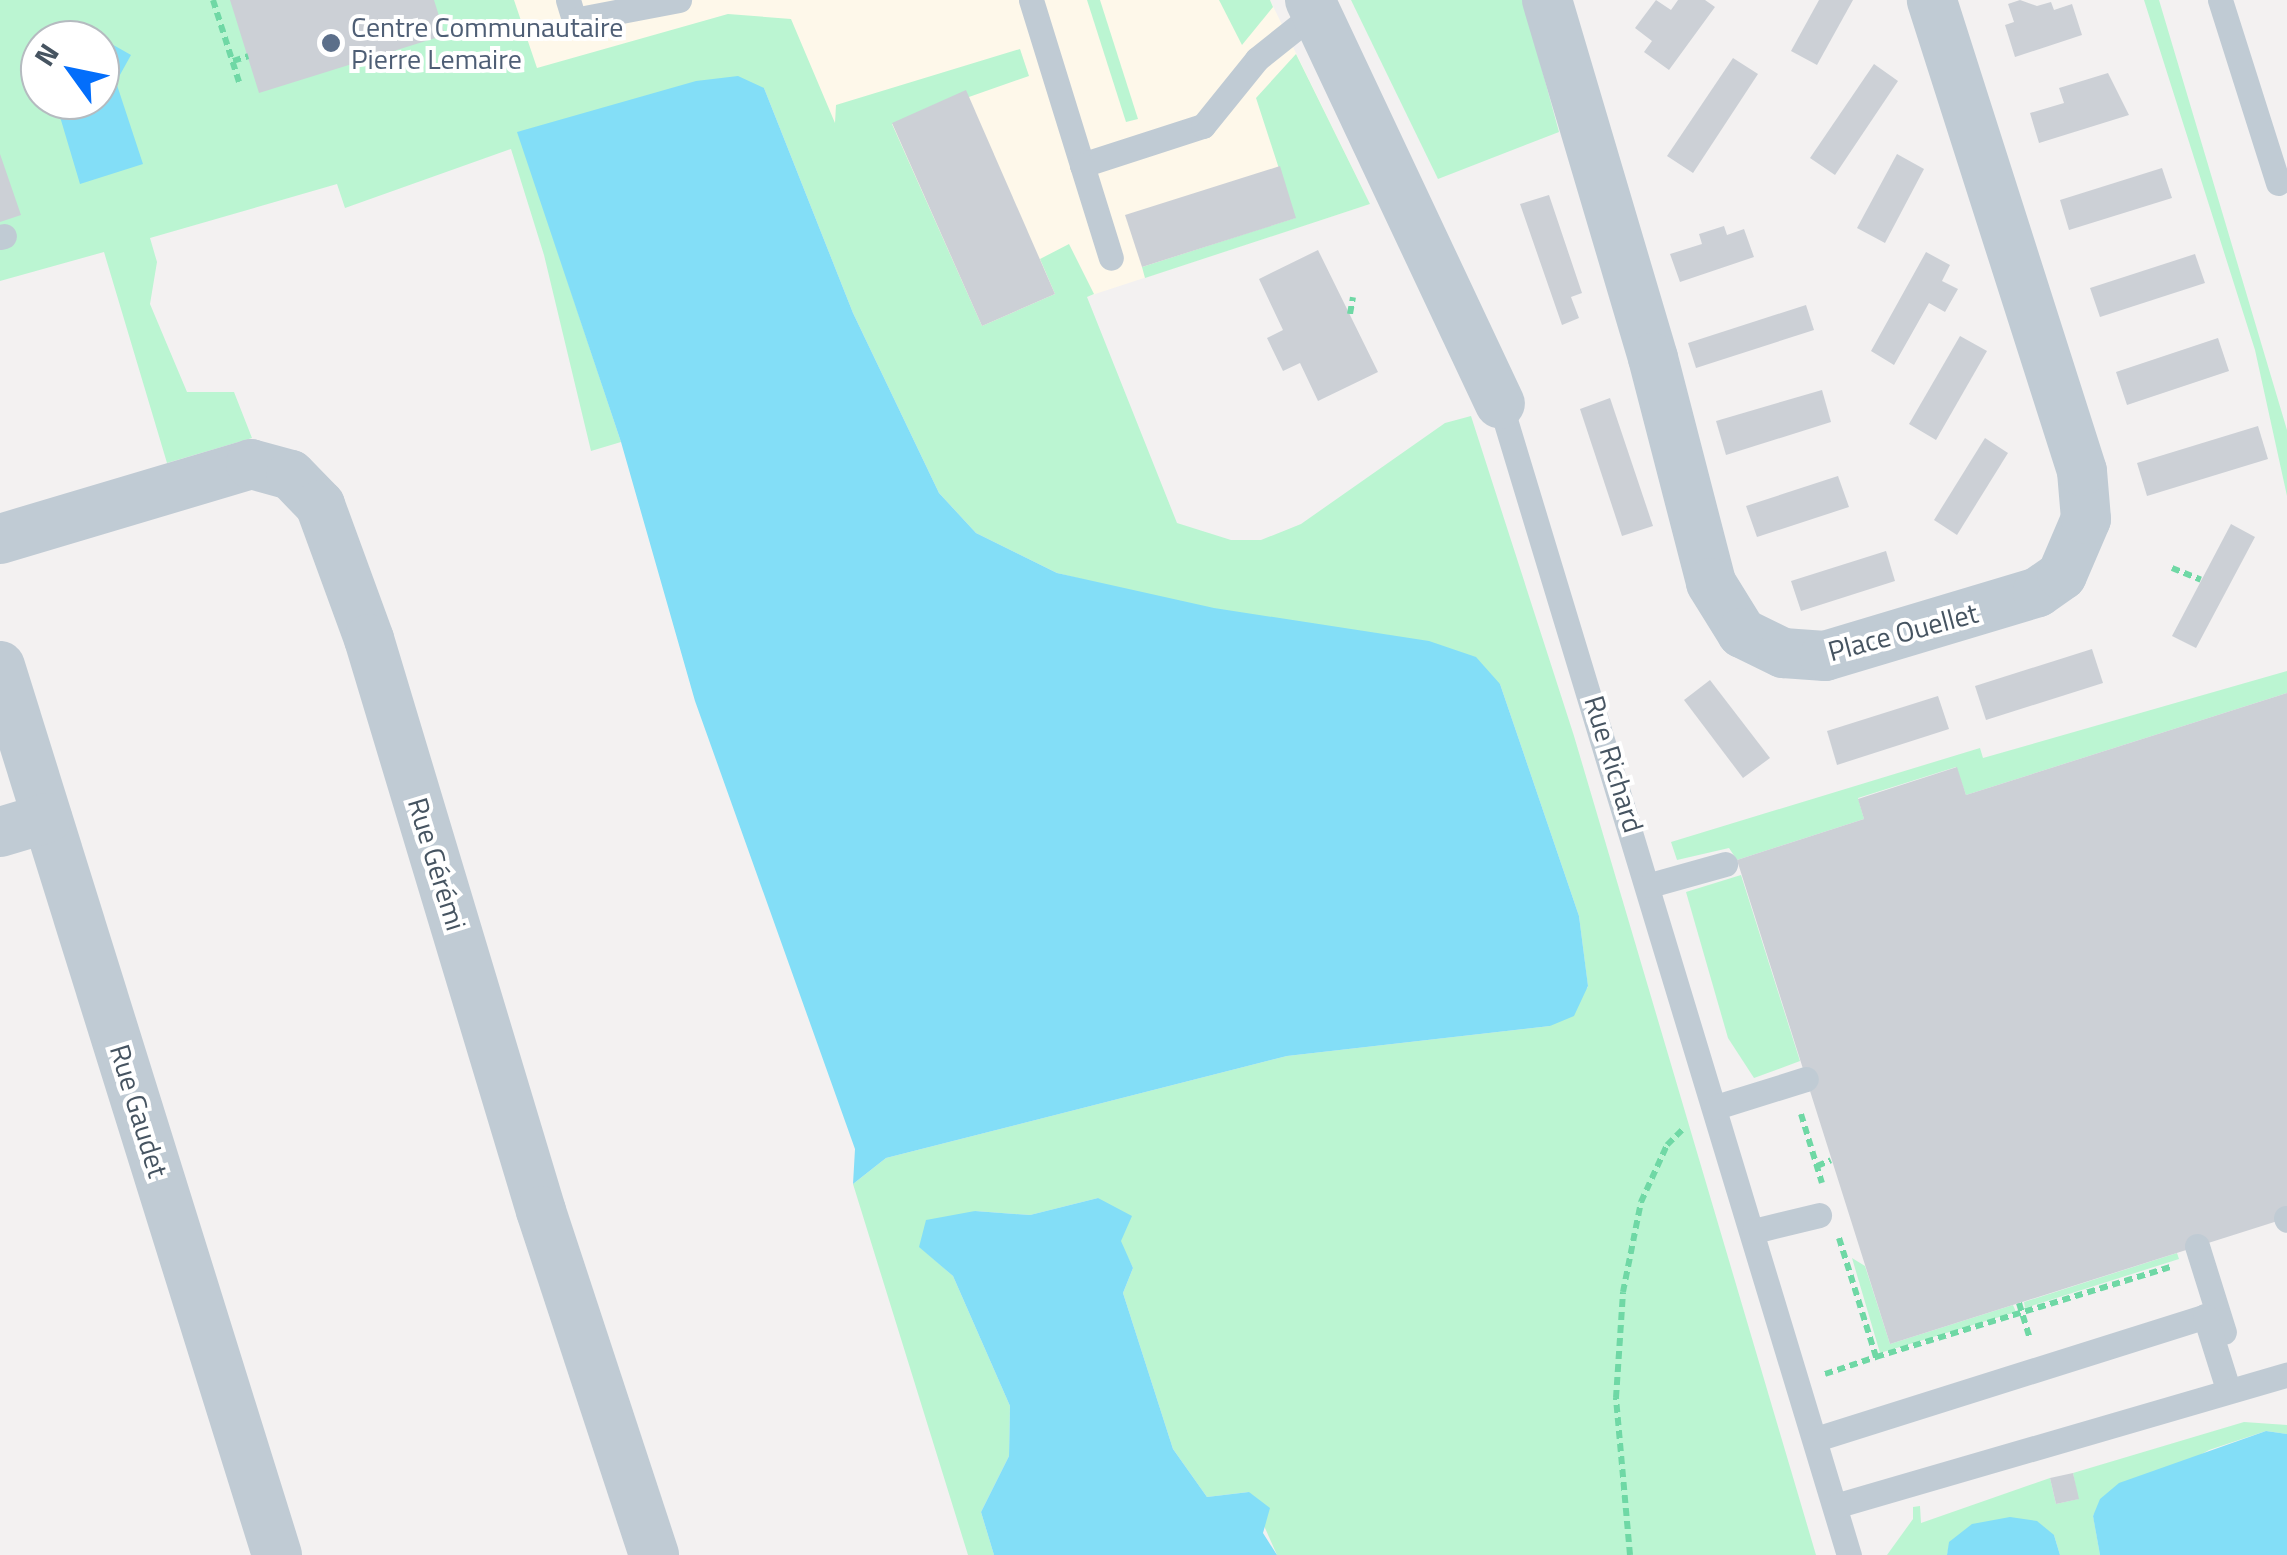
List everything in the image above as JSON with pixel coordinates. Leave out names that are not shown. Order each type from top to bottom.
[{"type":"street","name":"Place Ouellet","points":[[1547,0],[1653,358],[1712,583],[1742,633],[1803,656],[1919,632],[2038,592],[2062,575],[2086,519],[2082,471],[1932,0]]},
{"type":"street","name":"Rue Richard","points":[[1313,6],[1500,403]]},
{"type":"street","name":"Rue Gérémi","points":[[0,539],[250,464],[291,475],[320,506],[363,621],[541,1211],[654,1555]]},
{"type":"street","name":"Rue Gaudet","points":[[0,666],[277,1555]]},
{"type":"street","points":[[0,832],[47,818]]},
{"type":"lane","points":[[568,0],[574,20],[679,0]]},
{"type":"lane","points":[[1031,0],[1112,258]]},
{"type":"lane","points":[[2220,0],[2278,183]]},
{"type":"lane","points":[[1082,166],[1202,126],[1257,59],[1313,6]]},
{"type":"lane","name":"Rue Richard","points":[[1500,403],[1650,885],[1849,1555]]},
{"type":"lane","points":[[1650,885],[1724,864]]},
{"type":"lane","points":[[1715,1102],[1806,1079]]},
{"type":"lane","points":[[1754,1231],[1827,1214]]},
{"type":"lane","points":[[2190,1255],[2234,1388]]},
{"type":"lane","points":[[1816,1439],[2205,1316],[2234,1388]]},
{"type":"lane","points":[[1835,1506],[2287,1375]]},
{"type":"path","points":[[213,0],[239,82]]},
{"type":"path","points":[[233,61],[248,56]]},
{"type":"path","points":[[1350,314],[1353,297]]},
{"type":"path","points":[[2172,568],[2201,580]]},
{"type":"path","points":[[1630,1555],[1616,1398],[1623,1292],[1642,1202],[1667,1145],[1715,1102]]},
{"type":"path","points":[[1798,1105],[1827,1214],[1876,1357]]},
{"type":"path","points":[[1817,1166],[1831,1160]]},
{"type":"path","points":[[1843,1368],[2190,1255]]},
{"type":"path","points":[[2019,1303],[2022,1312]]},
{"type":"shaded area","points":[[477,0],[1270,0],[1370,204],[1086,297],[989,338],[835,126],[728,14],[502,81]]},
{"type":"green space","points":[[0,0],[514,0],[537,68],[728,14],[791,19],[835,123],[836,105],[1020,49],[1029,76],[892,124],[982,326],[1055,294],[1040,259],[1069,244],[1094,294],[1087,297],[1177,523],[1231,540],[1261,540],[1301,524],[1445,423],[1471,416],[1574,736],[1816,1555],[1277,1555],[1249,1492],[1207,1497],[1173,1449],[1123,1293],[1133,1268],[1098,1198],[1030,1215],[975,1211],[920,1247],[953,1276],[1010,1406],[1009,1456],[981,1512],[994,1555],[968,1555],[853,1184],[886,1158],[1287,1056],[1550,1026],[1588,987],[1579,916],[1500,684],[1057,573],[976,533],[939,493],[853,313],[764,88],[518,132],[621,442],[591,451],[544,255],[511,149],[345,208],[337,184],[150,238],[157,262],[150,304],[187,392],[234,392],[252,438],[167,463],[104,252],[0,281]]},
{"type":"green space","points":[[1087,0],[1100,0],[1138,119],[1126,122]]},
{"type":"green space","points":[[1219,0],[1270,0],[1273,7],[1242,45]]},
{"type":"green space","points":[[1351,0],[1523,0],[1559,132],[1438,179]]},
{"type":"green space","points":[[2144,0],[2159,0],[2287,430],[2287,496],[2255,350]]},
{"type":"green space","points":[[1296,54],[1370,204],[1145,278],[1142,267],[1295,218],[1256,98]]},
{"type":"green space","points":[[2287,671],[2287,693],[1966,795],[1956,767],[1858,798],[1864,819],[1737,860],[1729,848],[1677,860],[1671,842],[1980,748],[1983,758]]},
{"type":"green space","points":[[1741,875],[1800,1061],[1754,1078],[1728,1038],[1686,892]]},
{"type":"green space","points":[[2177,1253],[2179,1259],[2025,1308],[2024,1302]]},
{"type":"green space","points":[[1852,1258],[1865,1266],[1890,1344],[2013,1305],[2016,1312],[1880,1353]]},
{"type":"green space","points":[[2244,1422],[2287,1425],[2287,1434],[2266,1431],[2209,1450],[2093,1515],[2100,1555],[2060,1555],[2054,1535],[1950,1542],[1947,1555],[1887,1555],[1913,1519],[1913,1507],[1920,1506],[1921,1523],[2050,1478],[2056,1504],[2078,1499],[2073,1473]]},
{"type":"water","points":[[120,49],[131,55],[120,75]]},
{"type":"water","points":[[738,76],[764,88],[853,313],[939,493],[976,533],[1057,573],[1214,608],[1429,641],[1476,657],[1500,684],[1579,916],[1588,986],[1574,1016],[1550,1026],[1287,1056],[886,1158],[853,1184],[855,1149],[695,701],[621,442],[517,132],[696,81]]},
{"type":"water","points":[[120,94],[143,164],[80,184],[61,120],[120,120]]},
{"type":"water","points":[[1098,1198],[1132,1216],[1121,1241],[1133,1268],[1123,1293],[1173,1449],[1207,1497],[1249,1492],[1270,1508],[1263,1533],[1277,1555],[994,1555],[981,1512],[1009,1456],[1010,1406],[953,1276],[919,1247],[926,1220],[975,1211],[1030,1215]]},
{"type":"water","points":[[2266,1431],[2287,1434],[2287,1555],[2100,1555],[2093,1516],[2100,1499],[2119,1483]]},
{"type":"water","points":[[2010,1517],[2037,1521],[2054,1535],[2060,1555],[1947,1555],[1949,1542],[1972,1524]]},
{"type":"building","name":"Centre Communautaire Pierre Lemaire","points":[[230,0],[434,0],[445,35],[259,93]]},
{"type":"building","points":[[1656,0],[1671,10],[1678,0],[1705,0],[1715,7],[1669,70],[1644,52],[1652,41],[1635,28]]},
{"type":"building","points":[[1819,0],[1853,0],[1817,65],[1791,51]]},
{"type":"building","points":[[2020,0],[2037,6],[2051,2],[2054,10],[2072,4],[2082,35],[2015,57],[2005,25],[2014,22],[2008,4]]},
{"type":"building","points":[[1733,58],[1758,74],[1693,173],[1667,156]]},
{"type":"building","points":[[1874,64],[1898,81],[1835,175],[1810,158]]},
{"type":"building","points":[[2108,73],[2129,115],[2039,143],[2030,113],[2064,103],[2059,88]]},
{"type":"building","points":[[966,90],[1055,294],[982,326],[892,123]]},
{"type":"building","points":[[0,154],[21,215],[0,222]]},
{"type":"building","points":[[1897,154],[1924,169],[1885,243],[1857,228]]},
{"type":"building","points":[[1280,166],[1296,218],[1142,267],[1125,215]]},
{"type":"building","points":[[2162,168],[2172,198],[2069,230],[2060,200]]},
{"type":"building","points":[[1549,195],[1582,293],[1571,297],[1579,318],[1562,325],[1520,204]]},
{"type":"building","points":[[1724,226],[1727,235],[1744,229],[1754,257],[1680,282],[1670,254],[1702,244],[1699,234]]},
{"type":"building","points":[[1318,250],[1378,372],[1318,401],[1300,363],[1283,371],[1267,338],[1283,330],[1259,279]]},
{"type":"building","points":[[1926,252],[1950,265],[1942,281],[1958,289],[1945,312],[1929,303],[1894,365],[1871,351]]},
{"type":"building","points":[[2195,254],[2205,283],[2100,317],[2090,288]]},
{"type":"building","points":[[1806,305],[1814,330],[1696,368],[1688,343]]},
{"type":"building","points":[[1960,336],[1987,351],[1936,440],[1909,424]]},
{"type":"building","points":[[2218,338],[2229,371],[2127,405],[2116,372]]},
{"type":"building","points":[[1822,390],[1831,422],[1726,455],[1716,421]]},
{"type":"building","points":[[1610,398],[1653,526],[1622,536],[1580,409]]},
{"type":"building","points":[[2258,426],[2268,459],[2147,496],[2137,463]]},
{"type":"building","points":[[1985,438],[2008,453],[1957,535],[1934,520]]},
{"type":"building","points":[[1838,476],[1849,507],[1757,537],[1746,506]]},
{"type":"building","points":[[2231,524],[2255,537],[2196,648],[2172,636]]},
{"type":"building","points":[[1886,551],[1895,581],[1801,611],[1791,581]]},
{"type":"building","points":[[2092,649],[2103,683],[1986,720],[1975,686]]},
{"type":"building","points":[[1710,680],[1770,758],[1743,778],[1684,700]]},
{"type":"building","points":[[2287,693],[2287,1218],[1890,1344],[1737,860],[1864,819],[1858,799],[1957,767],[1966,795]]},
{"type":"building","points":[[1938,696],[1949,729],[1837,765],[1827,731]]},
{"type":"building","points":[[2073,1473],[2079,1499],[2056,1504],[2050,1478]]},
{"type":"place","name":"Centre Communautaire Pierre Lemaire","points":[[331,43]]}]
